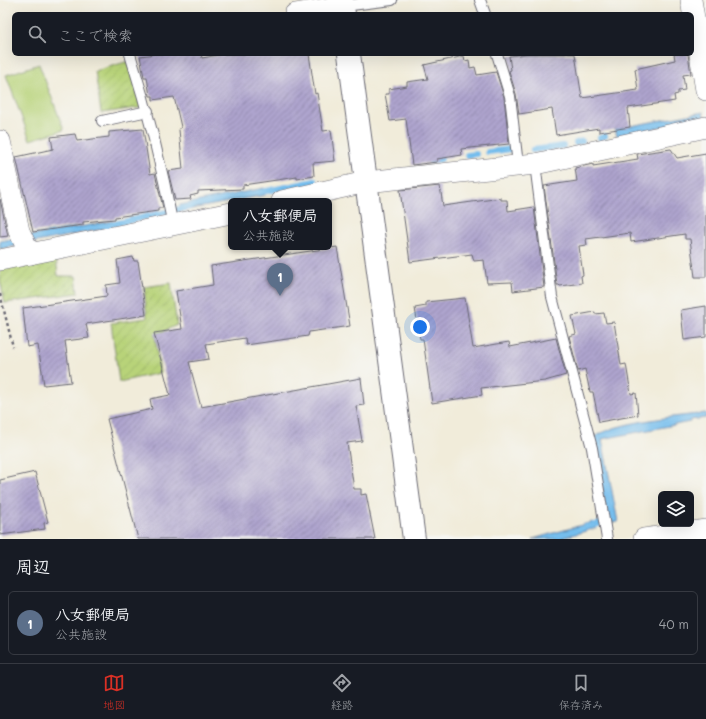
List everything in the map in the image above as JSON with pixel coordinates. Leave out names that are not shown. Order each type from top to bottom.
[{"type":"street","points":[[691,0],[693,12]]},
{"type":"street","points":[[309,12],[343,7]]},
{"type":"street","points":[[694,18],[706,90]]},
{"type":"street","points":[[349,56],[414,539]]},
{"type":"street","points":[[295,198],[366,182],[527,164],[706,127]]},
{"type":"street","points":[[0,141],[19,231],[30,254]]},
{"type":"street","points":[[0,260],[228,214]]},
{"type":"street","points":[[644,539],[706,530]]},
{"type":"lane","points":[[343,7],[392,0]]},
{"type":"lane","points":[[480,0],[484,12]]},
{"type":"lane","points":[[131,56],[148,111],[161,163],[173,226]]},
{"type":"lane","points":[[498,56],[510,96],[527,164],[552,297],[592,448],[607,539]]},
{"type":"lane","points":[[102,121],[148,111]]},
{"type":"path","points":[[0,294],[13,347]]},
{"type":"green space","points":[[129,61],[144,107],[101,113],[95,71]]},
{"type":"green space","points":[[39,64],[64,130],[30,140],[6,75]]},
{"type":"green space","points":[[56,256],[58,276],[76,276],[78,293],[5,303],[0,280],[0,267]]},
{"type":"green space","points":[[171,283],[177,325],[155,335],[160,373],[119,382],[111,323],[147,318],[144,287]]},
{"type":"water","points":[[703,112],[704,118],[617,136],[615,129]]},
{"type":"water","points":[[264,188],[265,195],[249,198],[228,198],[228,202],[181,211],[180,205]]},
{"type":"water","points":[[113,221],[114,227],[0,249],[0,241]]},
{"type":"water","points":[[706,413],[706,418],[690,420],[690,422],[602,439],[618,522],[608,523],[593,438],[616,427],[663,418]]},
{"type":"water","points":[[592,522],[596,528],[558,539],[533,539]]},
{"type":"building","points":[[140,56],[202,56],[202,58],[213,56],[309,56],[315,94],[317,93],[323,131],[331,130],[335,161],[313,163],[314,176],[243,185],[243,189],[198,191],[198,194],[190,196],[191,199],[175,200],[168,171],[183,169],[179,130],[181,127],[174,97],[153,100],[153,96],[150,96],[147,77],[144,77]]},
{"type":"building","points":[[464,56],[465,61],[469,60],[470,68],[475,67],[477,75],[496,72],[504,97],[509,144],[461,149],[462,155],[437,159],[437,162],[412,165],[406,119],[390,121],[385,94],[389,94],[389,89],[407,86],[407,82],[428,79],[424,65]]},
{"type":"building","points":[[509,56],[575,56],[582,98],[638,90],[635,69],[675,60],[674,56],[688,56],[691,74],[683,75],[685,90],[678,91],[678,94],[674,95],[675,101],[628,108],[630,127],[599,132],[599,128],[556,135],[552,109],[519,114],[516,94],[509,71],[511,70]]},
{"type":"building","points":[[143,129],[150,174],[155,173],[163,208],[158,208],[158,211],[115,217],[115,219],[83,222],[83,225],[33,232],[16,157],[53,149],[51,137],[75,134],[77,141],[109,137],[109,132]]},
{"type":"building","points":[[671,149],[677,158],[706,153],[706,277],[695,277],[690,239],[685,239],[685,234],[631,242],[630,233],[586,239],[587,245],[579,246],[583,275],[581,276],[582,283],[560,286],[557,285],[544,186],[577,181],[575,168],[593,164],[593,166],[638,159],[637,154]]},
{"type":"building","points":[[440,186],[443,206],[501,198],[501,200],[507,200],[508,211],[534,207],[544,287],[513,291],[512,282],[487,283],[484,260],[474,261],[472,254],[410,262],[400,190]]},
{"type":"building","points":[[0,199],[8,236],[0,237]]},
{"type":"building","points":[[337,247],[350,326],[309,332],[308,336],[246,345],[245,338],[206,344],[209,359],[189,362],[201,407],[361,378],[364,405],[356,406],[362,441],[347,443],[354,489],[361,489],[361,495],[366,494],[375,539],[138,539],[107,419],[152,409],[150,399],[170,395],[154,333],[182,329],[176,291],[213,285],[211,266],[317,250],[332,250],[332,248]]},
{"type":"building","points":[[133,257],[134,261],[138,261],[146,315],[86,324],[89,338],[65,341],[71,382],[44,385],[38,345],[27,347],[23,308],[107,296],[106,285],[120,283],[117,260]]},
{"type":"building","points":[[465,298],[473,348],[509,342],[510,347],[556,338],[566,375],[545,381],[481,388],[482,395],[432,403],[423,339],[420,339],[415,308],[426,306],[426,302]]},
{"type":"building","points":[[706,306],[706,337],[684,340],[681,310]]},
{"type":"building","points":[[595,312],[595,314],[604,313],[606,323],[614,322],[621,365],[626,364],[631,394],[636,393],[638,415],[599,422],[593,392],[590,392],[585,369],[578,371],[569,336],[576,334],[572,316]]},
{"type":"building","points":[[35,472],[48,522],[44,523],[45,529],[0,535],[0,480]]},
{"type":"waterway","points":[[600,138],[605,136]]},
{"type":"waterway","points":[[576,143],[582,141]]},
{"type":"waterway","points":[[533,150],[563,146]]},
{"type":"waterway","points":[[488,152],[511,149]]},
{"type":"waterway","points":[[467,155],[476,154]]},
{"type":"waterway","points":[[430,161],[441,159]]},
{"type":"waterway","points":[[257,193],[315,181]]},
{"type":"waterway","points":[[106,226],[189,207]]},
{"type":"waterway","points":[[586,527],[606,522]]},
{"type":"place","name":"八女郵便局","points":[[280,296]]}]
